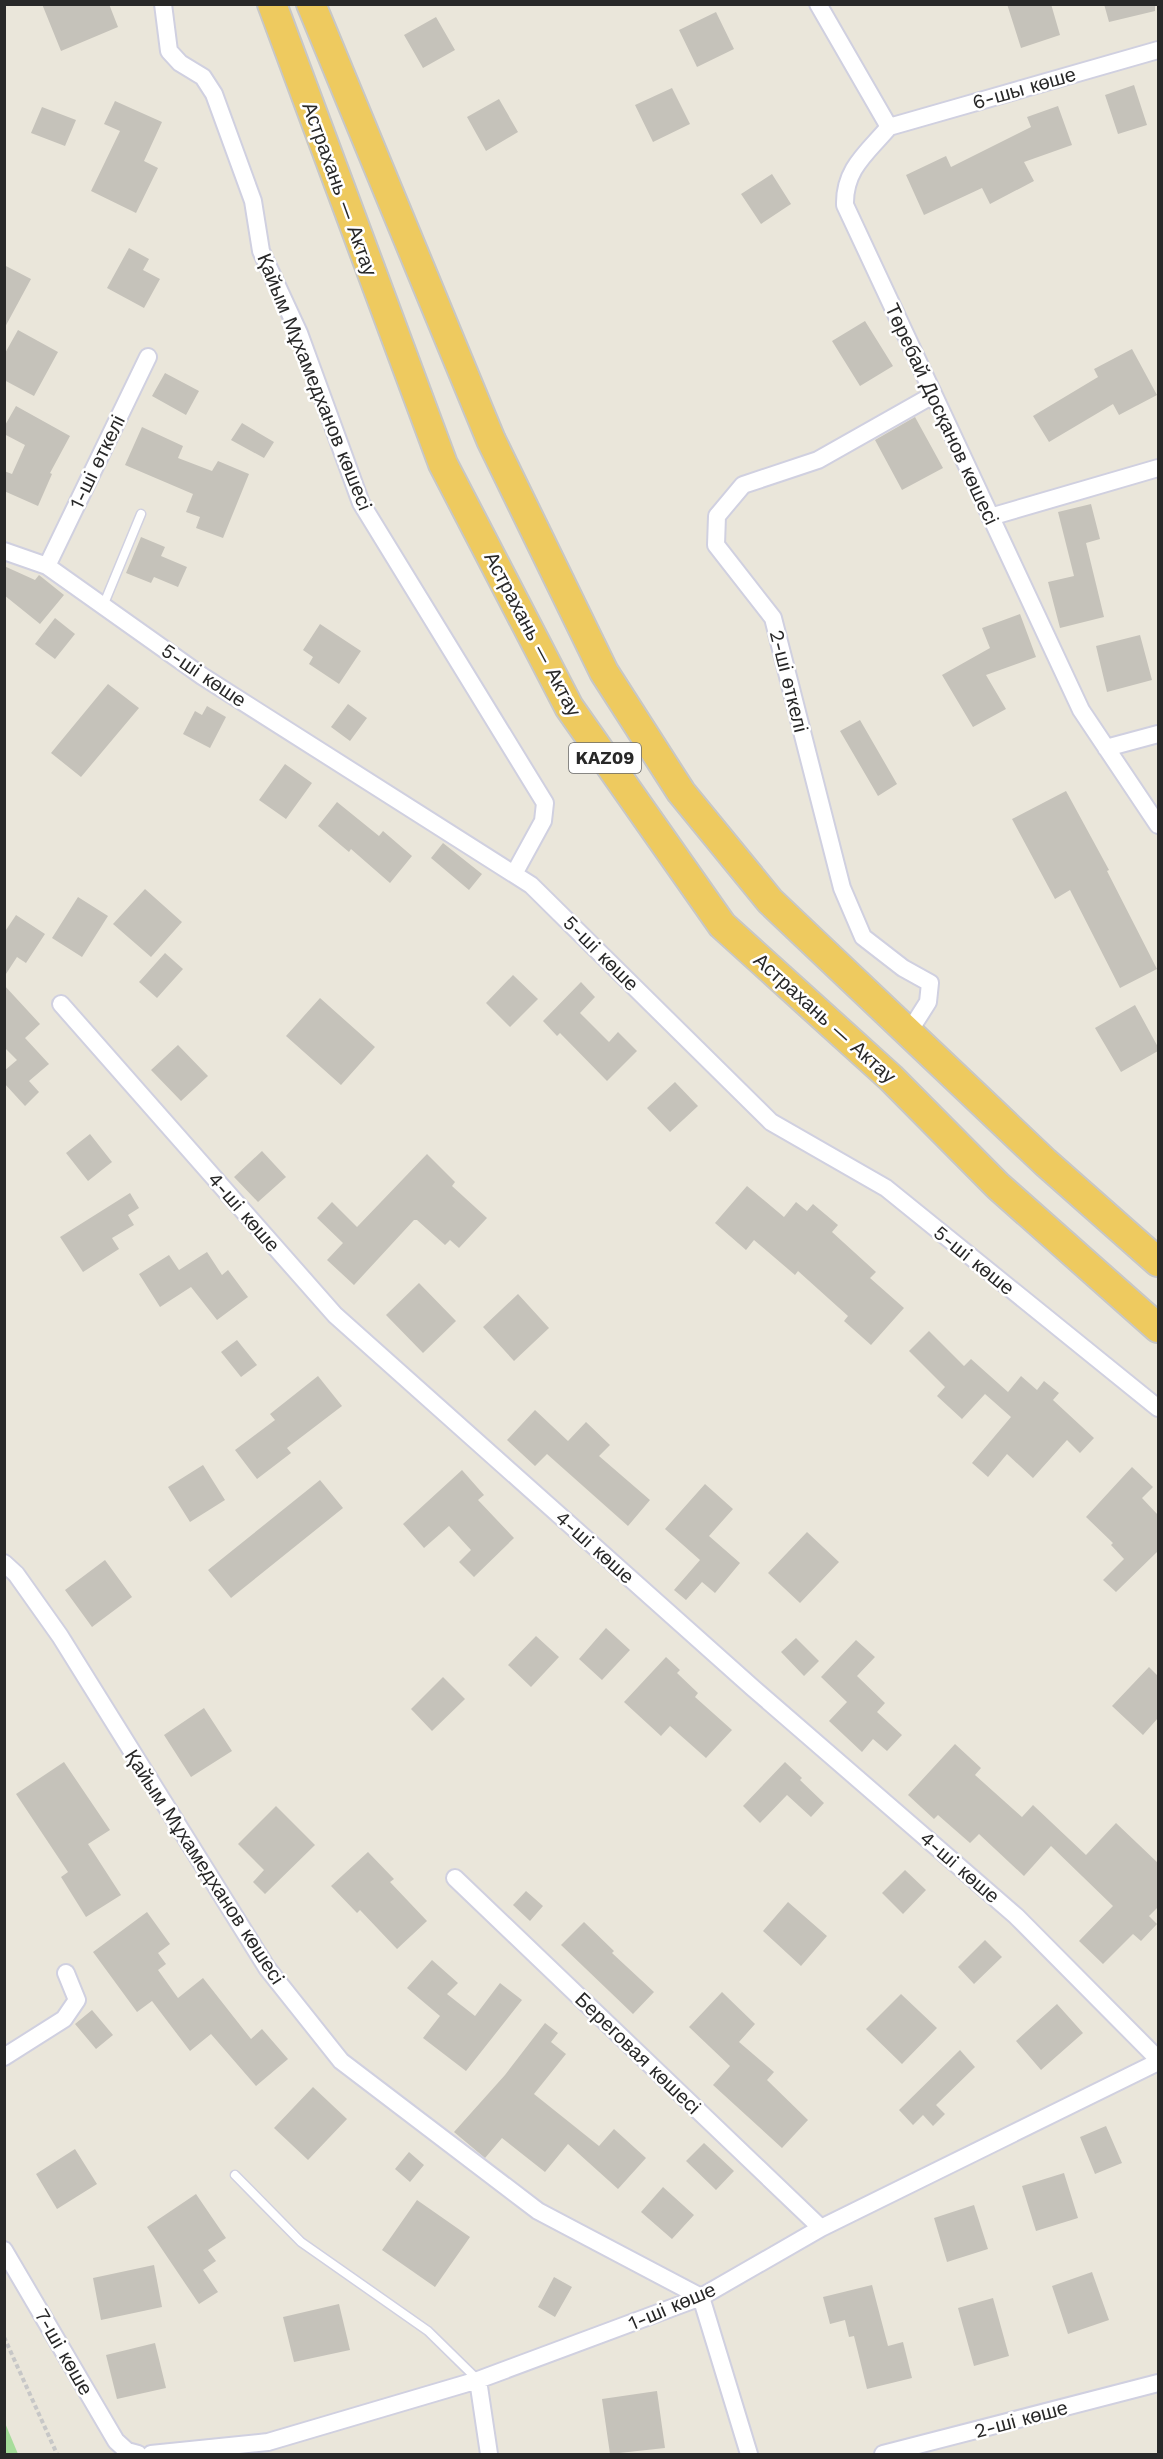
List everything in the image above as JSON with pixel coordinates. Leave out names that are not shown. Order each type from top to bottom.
[{"type":"highway","name":"Астрахань — Актау","points":[[272,4],[443,464],[569,707],[722,925],[891,1077],[998,1186],[1158,1328]]},
{"type":"highway","name":"Астрахань — Актау","points":[[314,14],[491,440],[604,672],[681,792],[770,901],[1045,1162],[1158,1262]]},
{"type":"street","name":"Қайым Мұхамедханов көшесi","points":[[163,4],[169,51],[180,63],[203,77],[214,94],[253,201],[261,251],[298,333],[361,503],[545,803],[543,821],[514,874]]},
{"type":"street","points":[[818,4],[889,127]]},
{"type":"street","name":"6-шы көше","points":[[889,127],[1158,50]]},
{"type":"street","name":"Төребай Досқанов көшесі","points":[[889,127],[849,174],[844,190],[845,206],[1081,710],[1158,825]]},
{"type":"street","name":"1-ші өткелі","points":[[47,566],[148,357]]},
{"type":"street","name":"2-ші өткелі","points":[[909,1032],[928,1002],[930,983],[903,968],[863,937],[842,888],[773,618],[716,545],[717,516],[743,485],[818,460],[933,395]]},
{"type":"street","points":[[990,517],[1158,468]]},
{"type":"street","name":"5-шi көше","points":[[4,551],[47,566],[202,676],[531,885],[771,1122],[886,1188],[1158,1408]]},
{"type":"street","points":[[1107,748],[1158,734]]},
{"type":"street","name":"4-шi көше","points":[[61,1004],[335,1315],[753,1688],[1016,1916],[1158,2061]]},
{"type":"street","name":"Қайым Мұхамедханов көшесi","points":[[4,1563],[16,1574],[60,1636],[267,1968],[341,2061],[538,2211],[701,2297]]},
{"type":"street","name":"Береговая көшесі","points":[[455,1878],[821,2228]]},
{"type":"street","points":[[4,2057],[64,2019],[76,2000],[66,1973]]},
{"type":"street","name":"1-ші көше","points":[[151,2454],[269,2448],[478,2380],[701,2297],[821,2228],[1158,2061]]},
{"type":"street","name":"7-шi көше","points":[[4,2250],[116,2441],[133,2453]]},
{"type":"street","points":[[701,2297],[749,2454]]},
{"type":"street","points":[[478,2380],[489,2454]]},
{"type":"street","name":"2-ші көше","points":[[883,2454],[1158,2383]]},
{"type":"lane","points":[[103,606],[141,514]]},
{"type":"lane","points":[[235,2175],[301,2242],[428,2331],[478,2380]]},
{"type":"path","points":[[4,2337],[57,2454]]},
{"type":"green space","points":[[5,2423],[18,2454],[5,2454]]},
{"type":"building","points":[[42,4],[109,4],[118,27],[61,51]]},
{"type":"building","points":[[1007,4],[1051,4],[1060,35],[1021,48]]},
{"type":"building","points":[[1104,4],[1155,4],[1155,11],[1109,22]]},
{"type":"building","points":[[716,12],[734,49],[697,67],[679,30]]},
{"type":"building","points":[[436,17],[455,50],[423,68],[404,35]]},
{"type":"building","points":[[1134,85],[1147,125],[1118,134],[1105,95]]},
{"type":"building","points":[[672,88],[690,124],[653,142],[635,105]]},
{"type":"building","points":[[499,99],[518,132],[486,151],[467,117]]},
{"type":"building","points":[[115,101],[162,122],[144,161],[158,168],[136,213],[91,191],[120,131],[104,124]]},
{"type":"building","points":[[1058,106],[1072,145],[1024,162],[1034,181],[990,204],[982,188],[924,215],[906,175],[946,156],[951,167],[1031,127],[1027,117]]},
{"type":"building","points":[[42,107],[76,120],[65,146],[31,133]]},
{"type":"building","points":[[772,174],[791,204],[761,224],[741,194]]},
{"type":"building","points":[[129,248],[149,259],[143,270],[160,279],[144,308],[107,288]]},
{"type":"building","points":[[4,265],[31,279],[4,329]]},
{"type":"building","points":[[865,321],[893,366],[860,386],[832,341]]},
{"type":"building","points":[[18,330],[58,352],[34,396],[4,380],[4,355]]},
{"type":"building","points":[[1132,349],[1157,395],[1119,415],[1113,404],[1049,442],[1033,416],[1098,377],[1094,369]]},
{"type":"building","points":[[165,373],[199,391],[186,415],[152,396]]},
{"type":"building","points":[[16,406],[70,436],[50,473],[52,474],[38,506],[4,491],[4,471],[12,474],[25,445],[4,434],[4,427]]},
{"type":"building","points":[[915,417],[943,468],[902,490],[875,440]]},
{"type":"building","points":[[242,423],[274,442],[264,458],[231,440]]},
{"type":"building","points":[[142,427],[183,446],[178,458],[212,471],[218,461],[249,474],[223,538],[196,528],[200,517],[186,512],[193,494],[125,465]]},
{"type":"building","points":[[1091,504],[1100,539],[1086,543],[1104,617],[1060,628],[1048,582],[1074,576],[1058,512]]},
{"type":"building","points":[[141,537],[165,547],[161,556],[187,567],[178,587],[154,577],[151,583],[126,573]]},
{"type":"building","points":[[4,566],[35,580],[39,575],[64,595],[40,624],[4,595]]},
{"type":"building","points":[[1020,614],[1036,657],[986,675],[1006,709],[973,727],[942,675],[990,648],[982,628]]},
{"type":"building","points":[[55,618],[75,634],[55,659],[35,644]]},
{"type":"building","points":[[320,624],[361,651],[339,684],[309,664],[313,657],[303,650]]},
{"type":"building","points":[[1140,635],[1152,680],[1107,692],[1096,646]]},
{"type":"building","points":[[108,684],[139,708],[81,777],[51,753]]},
{"type":"building","points":[[348,704],[367,718],[350,741],[331,727]]},
{"type":"building","points":[[207,706],[226,717],[210,748],[183,734],[195,711],[202,715]]},
{"type":"building","points":[[860,720],[897,784],[878,796],[840,731]]},
{"type":"building","points":[[285,764],[312,783],[286,819],[259,800]]},
{"type":"building","points":[[1066,791],[1109,870],[1107,871],[1157,969],[1120,988],[1070,890],[1055,899],[1012,819]]},
{"type":"building","points":[[337,802],[379,836],[383,831],[412,856],[390,883],[351,849],[349,852],[318,826]]},
{"type":"building","points":[[443,843],[482,874],[469,890],[431,858]]},
{"type":"building","points":[[145,889],[182,922],[151,957],[113,924]]},
{"type":"building","points":[[78,897],[108,916],[82,957],[52,938]]},
{"type":"building","points":[[16,915],[45,934],[26,963],[17,957],[4,977],[4,933]]},
{"type":"building","points":[[165,953],[183,969],[157,998],[139,982]]},
{"type":"building","points":[[513,975],[538,999],[510,1027],[486,1003]]},
{"type":"building","points":[[581,982],[595,997],[580,1013],[609,1042],[618,1032],[637,1051],[607,1081],[560,1033],[557,1036],[543,1021]]},
{"type":"building","points":[[4,985],[40,1024],[25,1038],[49,1064],[29,1081],[39,1092],[25,1106],[4,1083],[4,1071],[17,1060],[4,1047]]},
{"type":"building","points":[[320,998],[375,1047],[341,1085],[286,1036]]},
{"type":"building","points":[[1135,1005],[1158,1051],[1121,1072],[1095,1028]]},
{"type":"building","points":[[178,1045],[208,1076],[181,1101],[151,1070]]},
{"type":"building","points":[[675,1082],[698,1106],[670,1132],[647,1108]]},
{"type":"building","points":[[90,1134],[112,1162],[88,1181],[66,1153]]},
{"type":"building","points":[[262,1151],[286,1177],[258,1202],[234,1177]]},
{"type":"building","points":[[427,1154],[455,1182],[452,1186],[487,1218],[459,1248],[450,1240],[445,1245],[417,1220],[414,1220],[354,1285],[327,1260],[343,1243],[317,1218],[332,1202],[357,1227]]},
{"type":"building","points":[[747,1186],[784,1217],[796,1202],[807,1211],[813,1204],[838,1225],[832,1232],[876,1272],[870,1278],[904,1308],[871,1345],[844,1321],[848,1316],[798,1271],[795,1275],[754,1240],[746,1250],[715,1223]]},
{"type":"building","points":[[130,1193],[139,1208],[128,1215],[134,1225],[112,1238],[119,1249],[83,1272],[60,1237]]},
{"type":"building","points":[[207,1252],[222,1275],[228,1270],[248,1297],[217,1320],[191,1287],[160,1307],[139,1274],[169,1255],[179,1270]]},
{"type":"building","points":[[419,1283],[456,1321],[423,1353],[386,1315]]},
{"type":"building","points":[[518,1294],[549,1328],[514,1361],[483,1327]]},
{"type":"building","points":[[929,1331],[964,1366],[971,1359],[1008,1392],[1021,1376],[1037,1390],[1044,1381],[1059,1393],[1053,1400],[1094,1438],[1080,1453],[1067,1440],[1033,1478],[1007,1454],[988,1477],[972,1463],[1011,1417],[985,1394],[962,1419],[937,1396],[945,1387],[909,1351]]},
{"type":"building","points":[[237,1340],[257,1365],[241,1377],[221,1352]]},
{"type":"building","points":[[318,1376],[342,1406],[287,1448],[291,1453],[257,1479],[235,1450],[275,1420],[270,1414]]},
{"type":"building","points":[[535,1410],[568,1441],[586,1422],[610,1445],[599,1456],[650,1500],[628,1526],[547,1454],[535,1466],[507,1440]]},
{"type":"building","points":[[203,1465],[225,1500],[190,1522],[168,1487]]},
{"type":"building","points":[[1132,1467],[1153,1487],[1142,1498],[1158,1515],[1158,1551],[1116,1592],[1103,1580],[1124,1559],[1111,1545],[1113,1543],[1086,1517]]},
{"type":"building","points":[[462,1470],[484,1495],[478,1500],[514,1538],[474,1577],[459,1562],[471,1550],[449,1526],[424,1548],[403,1524]]},
{"type":"building","points":[[320,1480],[343,1508],[231,1598],[208,1570]]},
{"type":"building","points":[[705,1484],[733,1509],[709,1536],[740,1563],[715,1593],[702,1582],[686,1600],[674,1590],[700,1560],[665,1529]]},
{"type":"building","points":[[807,1532],[839,1562],[800,1603],[768,1573]]},
{"type":"building","points":[[105,1560],[132,1597],[92,1627],[65,1590]]},
{"type":"building","points":[[606,1628],[630,1650],[602,1680],[579,1659]]},
{"type":"building","points":[[536,1636],[559,1657],[531,1687],[508,1665]]},
{"type":"building","points":[[796,1638],[819,1661],[804,1676],[781,1652]]},
{"type":"building","points":[[856,1640],[875,1657],[857,1676],[885,1703],[877,1712],[902,1735],[887,1751],[873,1739],[862,1752],[829,1721],[847,1702],[821,1677]]},
{"type":"building","points":[[666,1657],[680,1670],[677,1673],[698,1693],[695,1697],[732,1730],[706,1758],[670,1726],[661,1736],[624,1702]]},
{"type":"building","points":[[1149,1667],[1158,1676],[1158,1718],[1143,1735],[1112,1706]]},
{"type":"building","points":[[443,1677],[465,1699],[432,1731],[411,1709]]},
{"type":"building","points":[[204,1708],[232,1751],[191,1777],[164,1735]]},
{"type":"building","points":[[955,1744],[981,1768],[975,1775],[1022,1817],[1033,1805],[1086,1855],[1116,1823],[1158,1863],[1158,1907],[1149,1916],[1157,1924],[1141,1941],[1133,1934],[1103,1964],[1079,1941],[1113,1906],[1051,1846],[1024,1876],[979,1834],[970,1843],[938,1815],[934,1819],[908,1795]]},
{"type":"building","points":[[64,1762],[110,1830],[88,1844],[121,1895],[86,1917],[61,1877],[68,1872],[16,1794]]},
{"type":"building","points":[[785,1762],[824,1803],[811,1817],[787,1795],[760,1823],[743,1806]]},
{"type":"building","points":[[276,1806],[315,1845],[265,1894],[253,1882],[264,1870],[238,1844]]},
{"type":"building","points":[[368,1852],[394,1879],[390,1882],[427,1921],[397,1949],[360,1910],[357,1913],[331,1886]]},
{"type":"building","points":[[905,1870],[926,1890],[903,1914],[882,1893]]},
{"type":"building","points":[[526,1891],[543,1906],[530,1921],[513,1905]]},
{"type":"building","points":[[788,1902],[827,1936],[801,1966],[763,1931]]},
{"type":"building","points":[[147,1912],[170,1944],[158,1953],[166,1964],[158,1970],[178,1998],[203,1978],[251,2039],[262,2029],[288,2059],[256,2086],[211,2034],[190,2051],[152,2001],[137,2012],[93,1952]]},
{"type":"building","points":[[584,1922],[614,1951],[612,1953],[654,1992],[633,2014],[561,1945]]},
{"type":"building","points":[[985,1940],[1002,1957],[974,1984],[958,1967]]},
{"type":"building","points":[[432,1960],[458,1983],[447,1994],[475,2016],[500,1983],[522,2000],[466,2071],[423,2038],[440,2016],[407,1988]]},
{"type":"building","points":[[722,1992],[755,2024],[739,2042],[774,2072],[767,2080],[808,2120],[782,2148],[713,2085],[730,2066],[689,2027]]},
{"type":"building","points":[[901,1994],[937,2028],[902,2064],[866,2029]]},
{"type":"building","points":[[1057,2004],[1083,2033],[1041,2070],[1016,2041]]},
{"type":"building","points":[[92,2010],[113,2035],[96,2049],[75,2024]]},
{"type":"building","points":[[545,2023],[558,2033],[551,2042],[566,2054],[534,2094],[599,2146],[614,2129],[646,2158],[618,2189],[568,2144],[545,2172],[502,2138],[485,2158],[454,2132],[505,2075]]},
{"type":"building","points":[[960,2050],[975,2067],[936,2105],[945,2114],[933,2126],[923,2115],[913,2125],[899,2110]]},
{"type":"building","points":[[313,2087],[347,2119],[308,2160],[274,2128]]},
{"type":"building","points":[[1106,2126],[1122,2163],[1095,2174],[1080,2137]]},
{"type":"building","points":[[704,2143],[734,2171],[716,2190],[686,2161]]},
{"type":"building","points":[[75,2149],[97,2184],[57,2209],[36,2174]]},
{"type":"building","points":[[409,2152],[424,2165],[410,2182],[395,2169]]},
{"type":"building","points":[[1064,2173],[1078,2218],[1036,2231],[1022,2186]]},
{"type":"building","points":[[663,2187],[694,2215],[672,2239],[641,2212]]},
{"type":"building","points":[[196,2194],[226,2238],[208,2250],[216,2261],[203,2270],[218,2292],[199,2304],[147,2227]]},
{"type":"building","points":[[417,2200],[470,2237],[435,2287],[382,2250]]},
{"type":"building","points":[[974,2205],[988,2249],[947,2262],[934,2218]]},
{"type":"building","points":[[154,2265],[162,2307],[101,2320],[93,2278]]},
{"type":"building","points":[[1092,2272],[1109,2320],[1068,2334],[1052,2286]]},
{"type":"building","points":[[554,2277],[572,2287],[555,2317],[538,2307]]},
{"type":"building","points":[[872,2285],[888,2346],[903,2342],[912,2378],[867,2389],[854,2336],[849,2337],[845,2320],[830,2324],[823,2297]]},
{"type":"building","points":[[993,2298],[1009,2356],[974,2366],[958,2308]]},
{"type":"building","points":[[339,2304],[350,2350],[294,2362],[283,2317]]},
{"type":"building","points":[[155,2343],[166,2388],[117,2399],[106,2355]]},
{"type":"building","points":[[657,2391],[665,2448],[610,2454],[602,2399]]}]
